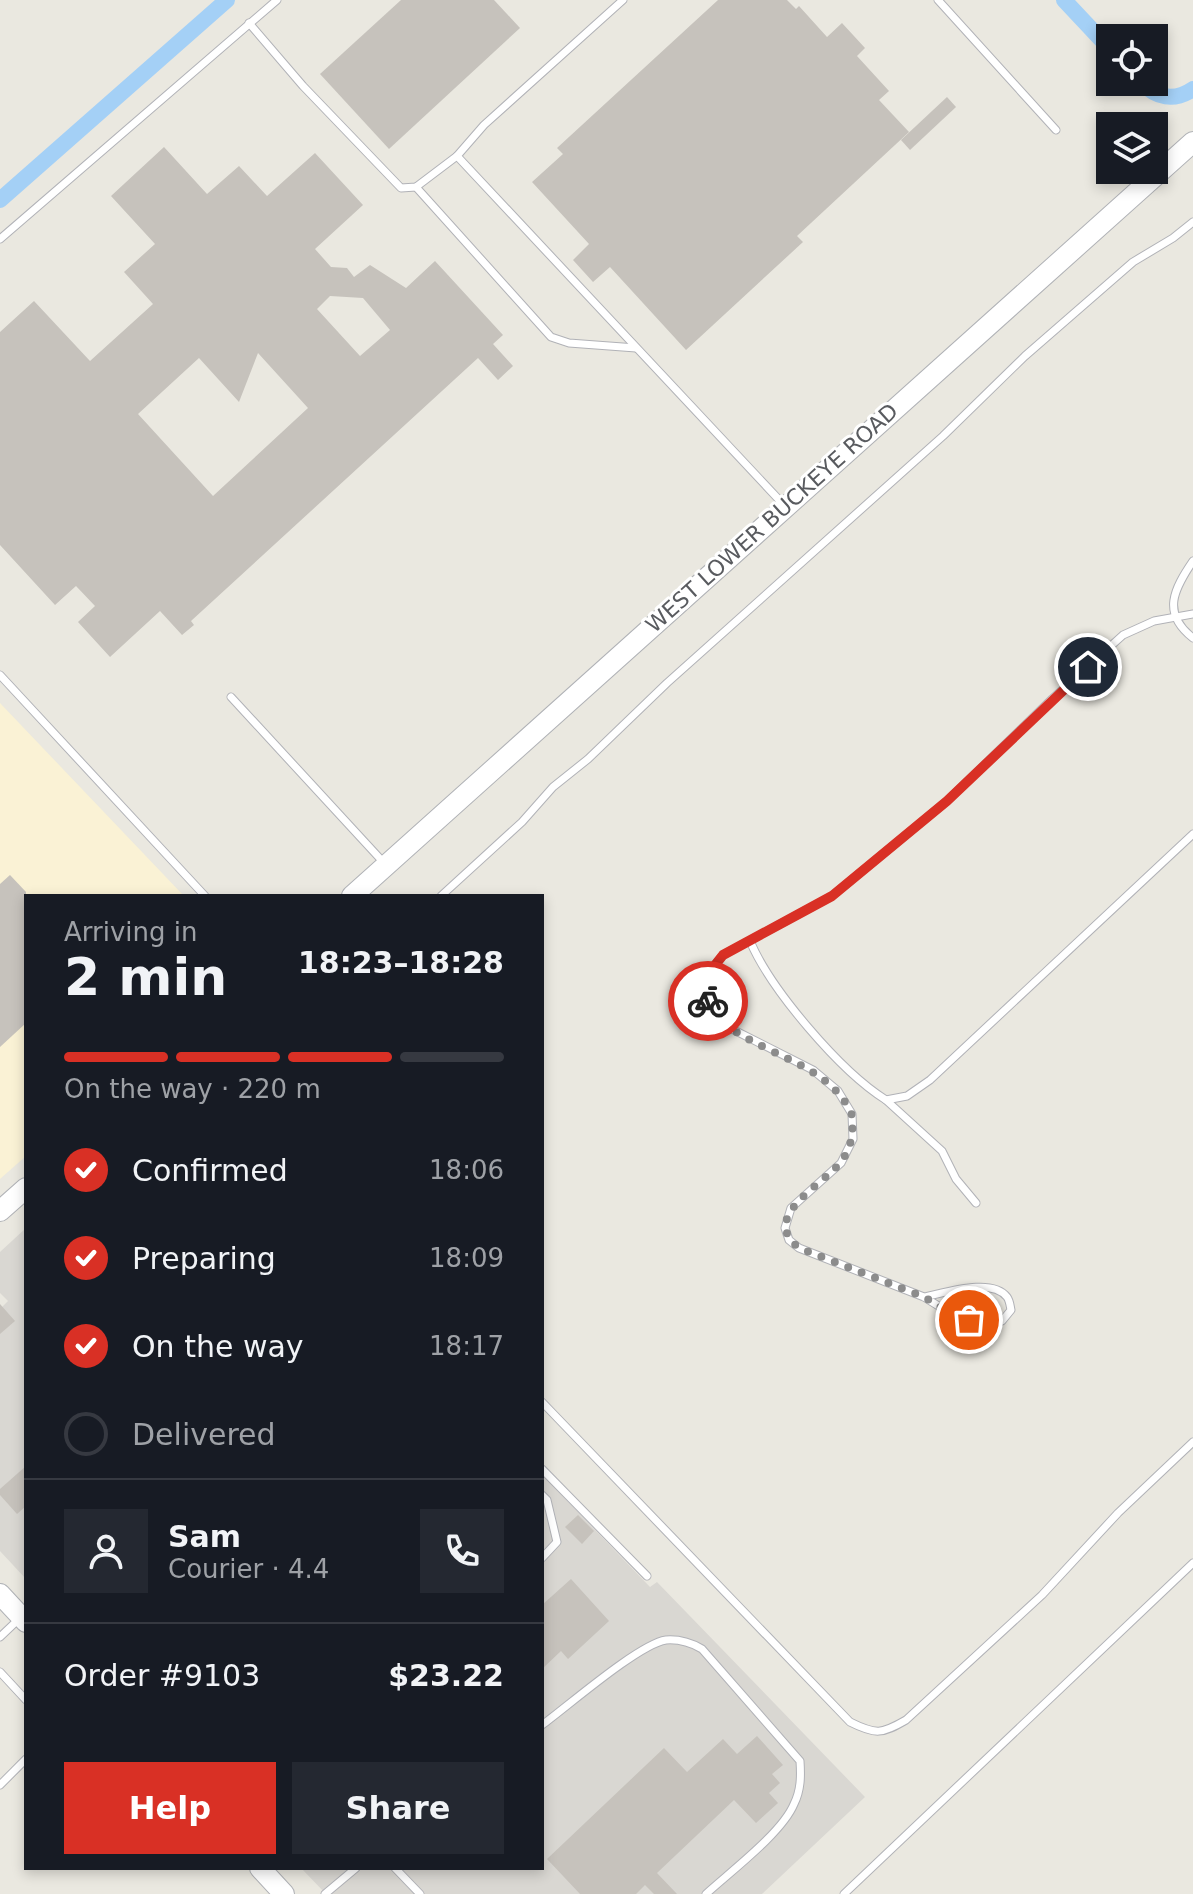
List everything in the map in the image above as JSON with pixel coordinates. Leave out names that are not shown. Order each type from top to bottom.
[{"type":"main road","name":"WEST LOWER BUCKEYE ROAD","points":[[354,894],[1193,142]]},
{"type":"main road","points":[[0,1211],[24,1190]]},
{"type":"main road","points":[[0,1594],[24,1619]]},
{"type":"main road","points":[[262,1870],[284,1894]]},
{"type":"lane","points":[[0,239],[277,0]]},
{"type":"lane","points":[[249,23],[303,86],[401,188],[416,187],[457,156],[484,125],[623,0]]},
{"type":"lane","points":[[938,0],[1056,130]]},
{"type":"lane","points":[[457,156],[784,506]]},
{"type":"lane","points":[[416,187],[551,337],[569,343],[636,348]]},
{"type":"lane","points":[[443,894],[522,822],[553,787],[588,759],[667,683],[943,436],[1025,356],[1133,262],[1193,222]]},
{"type":"lane","points":[[1193,561],[1177,585],[1173,603],[1179,624],[1193,638]]},
{"type":"lane","points":[[924,1297],[981,1286],[995,1289],[1007,1297],[1011,1310],[1002,1321],[986,1324],[953,1315],[924,1297],[799,1248],[789,1240],[785,1228],[791,1208],[841,1163],[853,1139],[852,1114],[838,1091],[813,1070],[730,1028],[712,1011],[704,991],[708,974],[723,955],[832,896],[947,801],[1123,635],[1154,621],[1193,614]]},
{"type":"lane","points":[[0,675],[203,894]]},
{"type":"lane","points":[[231,697],[386,865]]},
{"type":"lane","points":[[886,1100],[907,1096],[930,1080],[1193,834]]},
{"type":"lane","points":[[750,941],[760,965],[813,1034],[942,1151],[956,1179],[976,1203]]},
{"type":"lane","points":[[544,1404],[850,1722],[869,1732],[886,1732],[906,1720],[1042,1595],[1118,1513],[1193,1442]]},
{"type":"lane","points":[[544,1471],[647,1576]]},
{"type":"lane","points":[[544,1497],[557,1542],[544,1556]]},
{"type":"lane","points":[[844,1894],[1193,1563]]},
{"type":"lane","points":[[0,1637],[24,1619]]},
{"type":"lane","points":[[544,1723],[643,1649],[664,1640],[685,1640],[702,1649],[800,1761],[801,1781],[794,1807],[770,1836],[706,1894]]},
{"type":"lane","points":[[0,1672],[24,1698]]},
{"type":"lane","points":[[0,1785],[24,1761]]},
{"type":"lane","points":[[325,1894],[354,1870]]},
{"type":"lane","points":[[397,1870],[420,1894]]},
{"type":"shaded area","points":[[0,703],[182,894],[24,894],[24,1158],[0,1179]]},
{"type":"shaded area","points":[[24,1230],[24,1577],[0,1551],[0,1309],[8,1301],[0,1293],[0,1252]]},
{"type":"shaded area","points":[[544,1477],[650,1587],[657,1582],[865,1797],[762,1894],[326,1894],[303,1870],[544,1870]]},
{"type":"building","points":[[401,0],[494,0],[520,28],[389,149],[320,74]]},
{"type":"building","points":[[718,0],[787,0],[796,9],[799,6],[827,37],[842,23],[865,48],[857,56],[889,91],[879,100],[909,132],[797,236],[803,242],[686,350],[610,267],[593,282],[573,260],[589,244],[532,182],[563,154],[557,148]]},
{"type":"building","points":[[947,97],[956,107],[910,150],[901,140]]},
{"type":"building","points":[[164,147],[207,194],[239,166],[267,196],[315,153],[363,205],[315,249],[331,267],[347,268],[354,277],[370,265],[406,288],[435,261],[503,335],[493,344],[513,366],[498,380],[478,358],[191,621],[194,625],[182,635],[160,611],[110,657],[78,622],[95,606],[76,586],[55,605],[0,545],[0,332],[34,301],[90,361],[153,304],[124,272],[155,244],[111,196]],"holes":[[[330,296],[363,298],[390,330],[360,356],[317,309]],[[258,353],[308,408],[213,496],[138,414],[199,358],[239,402]]]},
{"type":"building","points":[[10,875],[26,894],[24,1025],[0,1047],[0,884]]},
{"type":"building","points":[[0,1304],[15,1321],[0,1334]]},
{"type":"building","points":[[24,1468],[24,1508],[17,1514],[0,1495],[0,1489]]},
{"type":"building","points":[[578,1515],[594,1531],[582,1544],[565,1527]]},
{"type":"building","points":[[571,1579],[609,1621],[568,1659],[561,1651],[544,1667],[544,1603]]},
{"type":"building","points":[[757,1736],[783,1765],[772,1774],[780,1783],[769,1793],[778,1803],[756,1823],[734,1800],[657,1873],[677,1894],[654,1894],[645,1885],[636,1894],[580,1894],[547,1859],[664,1748],[687,1772],[723,1739],[737,1754]]},
{"type":"waterway","points":[[0,200],[227,0]]},
{"type":"waterway","points":[[1064,0],[1096,34]]},
{"type":"waterway","points":[[1166,96],[1179,96],[1193,89]]},
{"type":"way so far","points":[[708,1001],[712,1011],[730,1028],[813,1070],[838,1091],[852,1114],[853,1139],[841,1163],[791,1208],[785,1228],[789,1240],[799,1248],[924,1297],[953,1315],[969,1320]]},
{"type":"route","points":[[708,1001],[704,991],[708,974],[723,955],[832,896],[947,801],[1088,667]]}]
